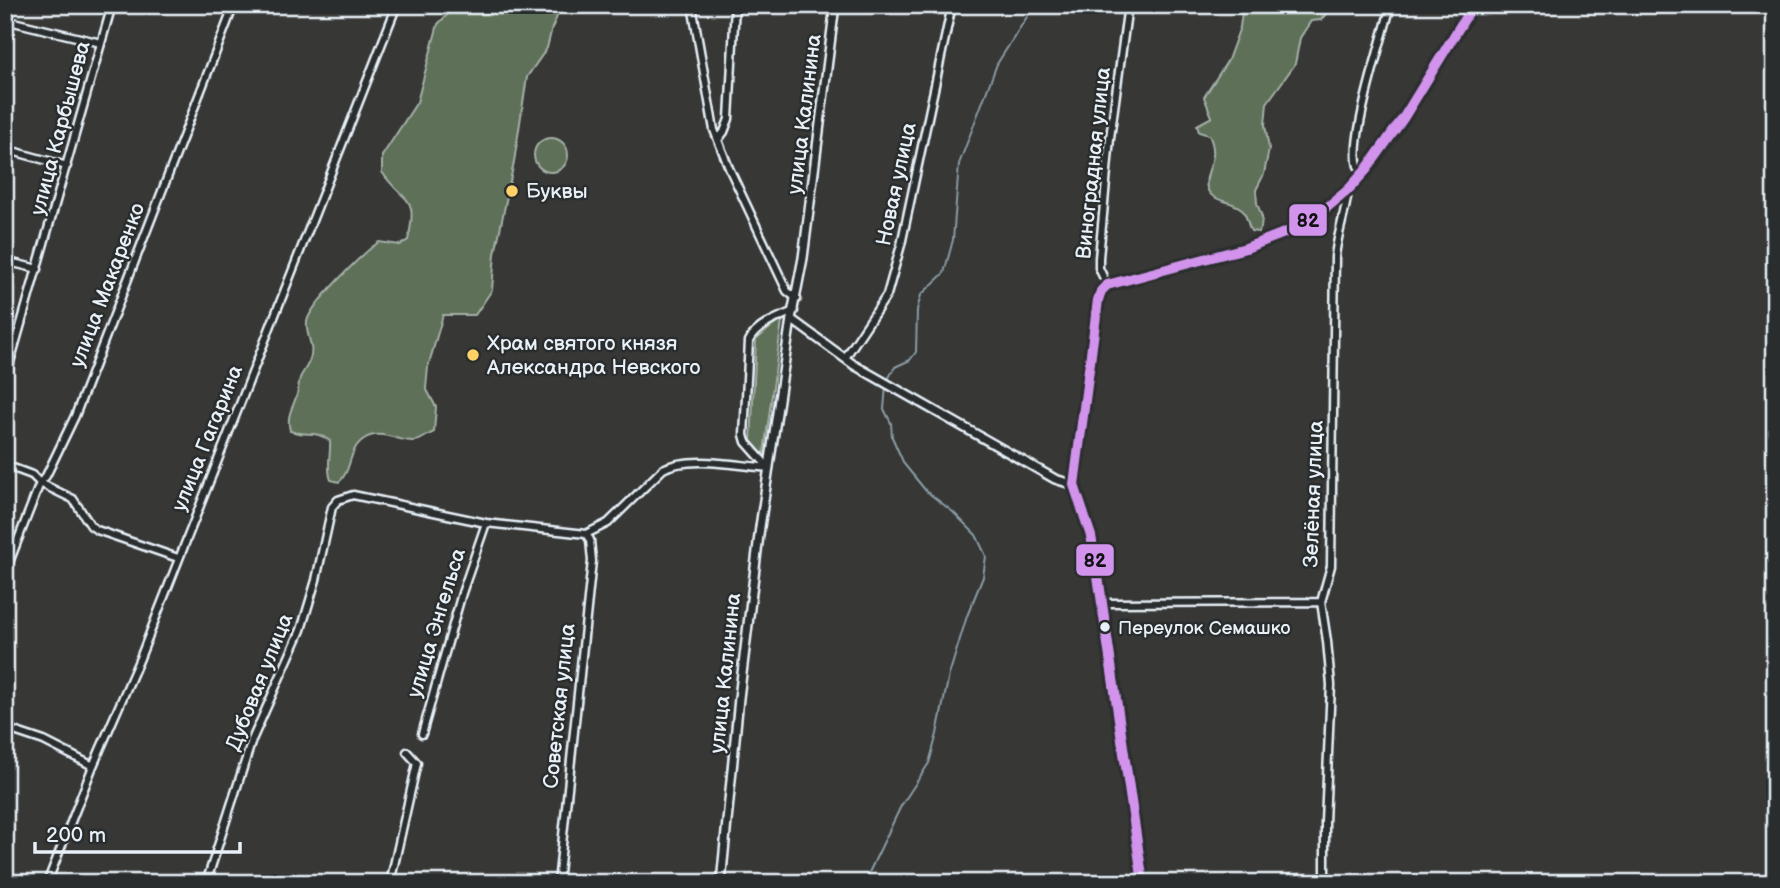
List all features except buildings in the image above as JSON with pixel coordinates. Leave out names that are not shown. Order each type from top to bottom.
[{"type":"main road","points":[[1107,285],[1246,248],[1292,230],[1325,209],[1366,170],[1405,117],[1473,5]]},
{"type":"main road","name":"Виноградная улица","points":[[1074,485],[1094,318],[1101,291],[1107,285]]},
{"type":"main road","points":[[1074,485],[1091,536],[1143,883]]},
{"type":"street","name":"улица Карбышева","points":[[5,380],[9,357],[38,269],[112,5]]},
{"type":"street","name":"улица Макаренко","points":[[5,573],[40,483],[75,416],[234,5]]},
{"type":"street","name":"улица Гагарина","points":[[47,883],[93,766],[140,658],[397,5]]},
{"type":"street","points":[[692,5],[718,140],[787,291],[797,299]]},
{"type":"street","points":[[718,140],[729,118],[735,5]]},
{"type":"street","name":"улица Калинина","points":[[721,883],[739,698],[769,468],[791,319],[797,299],[835,5]]},
{"type":"street","name":"Новая улица","points":[[845,358],[887,295],[901,245],[952,5]]},
{"type":"street","name":"Виноградная улица","points":[[1107,285],[1099,268],[1099,258],[1110,138],[1128,5]]},
{"type":"street","points":[[1366,170],[1356,163],[1358,140],[1391,5]]},
{"type":"street","points":[[5,20],[101,43]]},
{"type":"street","points":[[5,149],[67,166]]},
{"type":"street","name":"Зелёная улица","points":[[1325,883],[1331,685],[1321,601],[1331,566],[1336,239],[1347,207],[1348,190]]},
{"type":"street","points":[[5,261],[38,269]]},
{"type":"street","points":[[769,468],[746,442],[744,435],[749,341],[752,334],[778,317],[794,311]]},
{"type":"street","points":[[791,319],[877,378],[1055,479],[1074,485]]},
{"type":"street","points":[[486,523],[586,534],[608,523],[663,469],[674,463],[769,468]]},
{"type":"street","points":[[5,465],[32,475],[40,483],[73,499],[91,526],[97,530],[178,558]]},
{"type":"street","name":"Дубовая улица","points":[[206,883],[252,740],[301,630],[316,580],[332,507],[344,497],[353,495],[486,523]]},
{"type":"street","name":"улица Энгельса","points":[[422,734],[462,593],[486,523]]},
{"type":"street","name":"Советская улица","points":[[558,883],[592,561],[590,540],[586,534]]},
{"type":"street","points":[[1102,603],[1321,601]]},
{"type":"street","points":[[5,728],[44,741],[93,766]]},
{"type":"street","points":[[390,883],[417,763],[407,752]]},
{"type":"green space","points":[[457,5],[566,5],[558,14],[547,48],[527,77],[514,162],[495,254],[492,290],[475,315],[443,315],[428,367],[426,388],[436,407],[434,432],[412,441],[385,435],[364,439],[355,448],[339,482],[331,480],[330,441],[320,435],[290,431],[289,425],[299,380],[311,354],[307,322],[327,292],[372,247],[379,242],[400,245],[408,240],[412,214],[410,206],[382,172],[382,156],[417,102],[438,24]]},
{"type":"green space","points":[[1243,5],[1327,5],[1330,9],[1321,20],[1311,21],[1300,38],[1295,64],[1267,103],[1265,125],[1269,149],[1264,174],[1256,190],[1262,217],[1258,232],[1251,231],[1242,209],[1209,193],[1206,182],[1213,158],[1212,144],[1209,135],[1199,132],[1197,125],[1212,117],[1204,97],[1228,60],[1240,27]]},
{"type":"green space","points":[[551,138],[563,143],[568,155],[563,167],[551,172],[539,167],[534,155],[539,143]]},
{"type":"green space","points":[[780,319],[782,321],[764,453],[760,453],[751,442],[756,340]]},
{"type":"waterway","points":[[887,381],[895,367],[910,360],[916,352],[917,310],[921,295],[944,273],[953,240],[959,164],[997,64],[1030,12],[1031,5]]},
{"type":"waterway","points":[[864,883],[901,806],[929,763],[949,675],[967,616],[983,577],[986,556],[976,535],[926,491],[904,464],[884,409],[886,386]]},
{"type":"transit line","name":"82","points":[[1143,883],[1098,576],[1091,536],[1074,485],[1101,291],[1107,285],[1246,248],[1292,230],[1325,209],[1366,170],[1404,117],[1473,5]]},
{"type":"place","name":"Буквы","points":[[512,191]]},
{"type":"place","name":"Храм святого князя Александра Невского","points":[[473,355]]},
{"type":"place","name":"Переулок Семашко","points":[[1105,627]]}]
